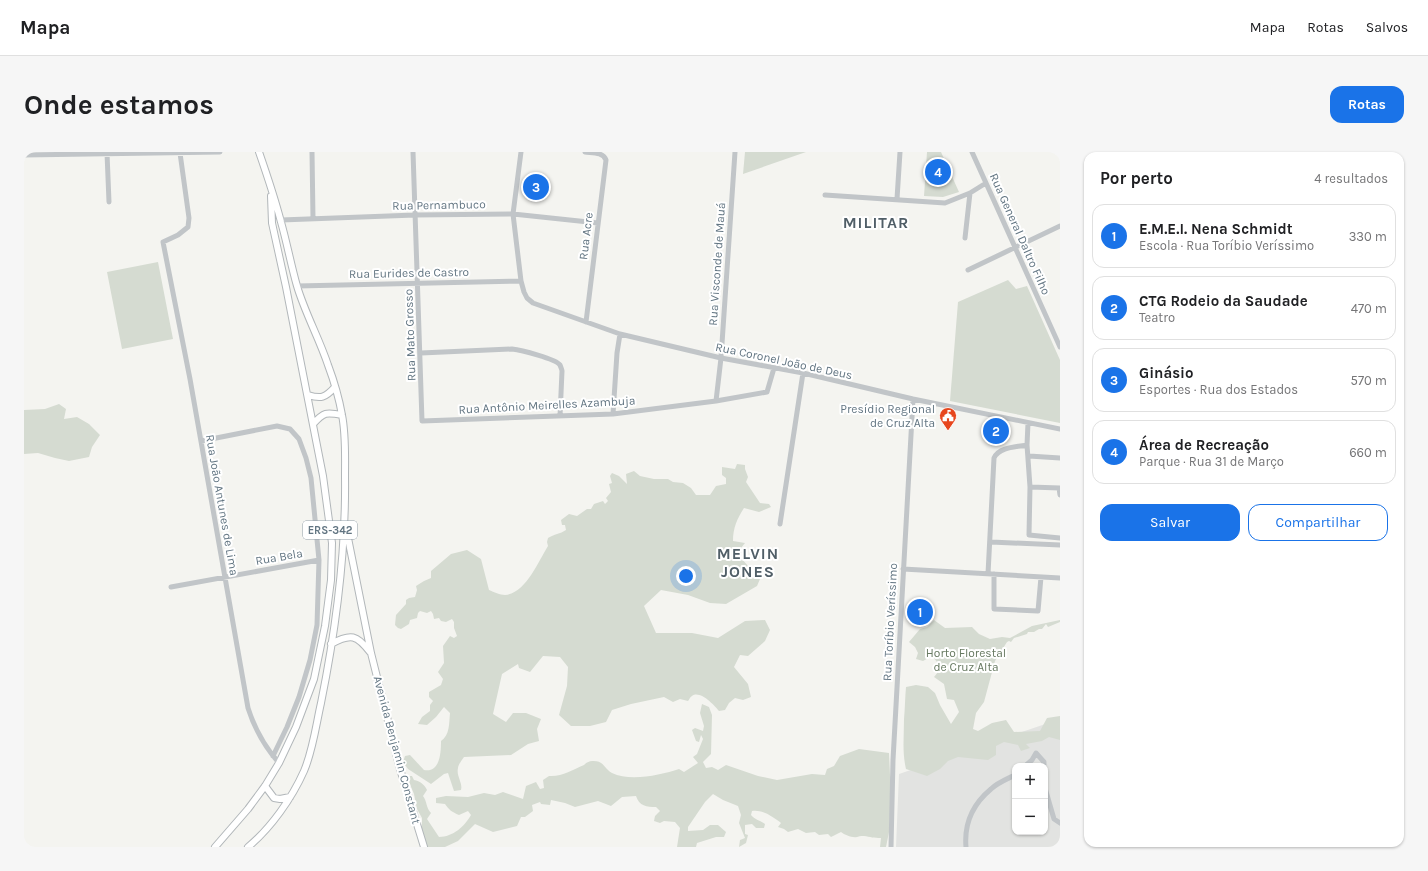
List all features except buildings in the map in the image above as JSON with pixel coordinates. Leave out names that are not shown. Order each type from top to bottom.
[{"type":"main road","name":"ERS-342","points":[[248,847],[271,826],[290,797],[304,771],[312,747],[325,683],[337,604],[345,521],[345,440],[342,415],[329,365],[305,310],[297,286],[281,220],[259,152]]},
{"type":"main road","name":"ERS-342","points":[[216,847],[265,786],[279,764],[296,727],[314,679],[325,626],[331,580],[332,543],[323,476],[308,395],[272,223],[270,188]]},
{"type":"main road","points":[[308,395],[318,398],[328,395],[335,388]]},
{"type":"main road","points":[[313,424],[321,415],[328,413],[342,415]]},
{"type":"main road","name":"Avenida Benjamin Constant","points":[[345,521],[371,653],[400,769],[424,847]]},
{"type":"main road","points":[[331,644],[343,637],[353,637],[361,641],[371,653]]},
{"type":"main road","points":[[265,786],[274,798],[280,799],[290,797]]},
{"type":"street","points":[[24,155],[220,152]]},
{"type":"street","points":[[312,152],[313,218]]},
{"type":"street","name":"Rua Mato Grosso","points":[[413,152],[421,353],[422,421]]},
{"type":"street","name":"Rua Coronel João de Deus","points":[[521,152],[513,214],[521,281],[527,298],[533,303],[620,334],[721,358],[803,373],[913,399],[1060,429]]},
{"type":"street","name":"Rua Acre","points":[[586,152],[602,154],[605,156],[606,160],[586,322]]},
{"type":"street","name":"Rua Visconde de Mauá","points":[[716,401],[721,358],[735,152]]},
{"type":"street","points":[[897,199],[900,152]]},
{"type":"street","name":"Rua General Daltro Filho","points":[[972,152],[1059,341],[1060,347]]},
{"type":"street","points":[[107,153],[109,202]]},
{"type":"street","name":"Rua João Antunes de Lima","points":[[180,153],[189,218],[188,227],[178,235],[163,242],[190,379],[248,708],[252,722],[262,742],[279,764]]},
{"type":"street","points":[[825,195],[945,203],[970,193],[986,183]]},
{"type":"street","points":[[965,238],[970,193]]},
{"type":"street","name":"Rua Pernambuco","points":[[281,220],[415,215],[513,214],[598,223]]},
{"type":"street","points":[[968,270],[1060,226]]},
{"type":"street","name":"Rua Eurides de Castro","points":[[297,286],[521,281]]},
{"type":"street","points":[[613,414],[617,353],[620,334]]},
{"type":"street","points":[[421,353],[521,350],[555,361],[560,365],[562,371],[560,416]]},
{"type":"street","name":"Rua Antônio Meirelles Azambuja","points":[[422,421],[613,414],[716,401],[767,392],[774,368]]},
{"type":"street","points":[[780,524],[803,373]]},
{"type":"street","name":"Rua Toríbio Veríssimo","points":[[891,847],[893,760],[913,399]]},
{"type":"street","points":[[1028,423],[1027,445],[1029,456],[1030,487],[1029,535],[1060,538]]},
{"type":"street","points":[[201,441],[277,426],[290,429],[298,439],[306,458],[311,478],[319,560],[317,625],[310,660],[299,697],[273,756]]},
{"type":"street","points":[[1027,445],[1001,450],[994,458],[990,542],[994,609],[1038,610],[1041,577]]},
{"type":"street","points":[[1029,456],[1060,458]]},
{"type":"street","points":[[1030,487],[1059,488],[1060,495]]},
{"type":"street","points":[[990,542],[1060,545]]},
{"type":"street","name":"Rua Bela","points":[[171,587],[319,560]]},
{"type":"street","points":[[903,569],[1060,578]]},
{"type":"street","points":[[1028,763],[1036,753],[1044,763]]},
{"type":"street","points":[[966,847],[965,835],[972,811],[991,788],[1012,777]]},
{"type":"street","points":[[1048,799],[1054,820],[1060,823]]},
{"type":"shaded area","points":[[1060,719],[1060,847],[896,847],[899,774]]},
{"type":"green space","points":[[745,152],[806,152],[743,174]]},
{"type":"green space","points":[[927,152],[941,152],[959,192],[943,197],[924,196]]},
{"type":"green space","points":[[525,179],[548,181],[547,195],[524,193]]},
{"type":"green space","points":[[158,262],[173,339],[122,349],[107,272]]},
{"type":"green space","points":[[1008,280],[1016,289],[1027,286],[1060,360],[1060,423],[950,401],[958,302]]},
{"type":"green space","points":[[59,404],[66,409],[64,419],[77,417],[89,424],[100,435],[92,447],[89,457],[69,461],[38,453],[24,454],[24,410],[45,409]]},
{"type":"green space","points":[[737,464],[745,465],[748,477],[746,482],[760,503],[769,504],[771,507],[759,512],[744,508],[737,520],[734,532],[733,541],[745,543],[741,548],[740,557],[760,579],[757,586],[726,604],[710,603],[688,595],[661,590],[644,606],[656,633],[692,633],[718,638],[745,621],[765,620],[770,630],[765,641],[748,656],[740,655],[734,667],[748,684],[751,697],[743,700],[735,698],[729,703],[725,710],[719,711],[707,699],[699,695],[692,696],[688,701],[680,699],[673,702],[664,697],[631,704],[612,710],[606,722],[590,726],[571,726],[559,715],[567,686],[568,667],[560,657],[543,656],[530,672],[519,668],[518,664],[502,674],[493,714],[506,722],[513,713],[526,713],[541,719],[537,729],[539,741],[528,744],[511,755],[464,757],[459,765],[458,771],[461,790],[454,791],[448,773],[444,774],[431,784],[408,769],[403,762],[405,756],[410,755],[424,770],[429,770],[436,765],[440,756],[441,741],[448,732],[449,725],[450,713],[444,707],[427,725],[418,724],[422,717],[430,711],[430,705],[433,701],[429,697],[429,692],[441,685],[443,679],[438,672],[444,663],[443,646],[450,636],[454,638],[457,636],[454,628],[454,622],[452,619],[446,622],[441,621],[439,618],[434,619],[431,611],[427,613],[420,611],[417,618],[410,620],[409,624],[401,629],[395,625],[396,615],[406,604],[406,600],[415,597],[417,590],[416,586],[431,578],[431,571],[451,554],[467,550],[481,559],[489,590],[503,595],[512,593],[519,589],[531,576],[548,546],[548,538],[566,530],[565,525],[562,525],[561,520],[569,514],[577,516],[587,509],[591,509],[594,504],[603,501],[605,504],[608,501],[606,498],[611,492],[609,484],[612,483],[610,476],[612,473],[619,476],[627,484],[626,474],[634,471],[640,476],[654,479],[668,479],[673,482],[683,483],[691,488],[696,495],[710,495],[716,486],[726,484],[726,478],[722,475],[722,467],[735,469]]},
{"type":"green space","name":"Horto Florestal de Cruz Alta","points":[[934,620],[945,628],[972,627],[979,634],[990,639],[1002,637],[1010,638],[1032,626],[1060,620],[1060,622],[1048,627],[1046,624],[1042,629],[1034,632],[1028,632],[1027,634],[1014,638],[1011,642],[1007,642],[995,661],[984,702],[976,713],[973,729],[978,731],[992,723],[1006,720],[1014,732],[1040,731],[1047,718],[1060,716],[1060,740],[1049,737],[1042,741],[1026,744],[1030,748],[1021,751],[1018,745],[1004,742],[996,746],[996,755],[988,760],[958,757],[948,761],[940,769],[927,776],[906,769],[904,756],[904,719],[906,687],[916,685],[928,687],[935,693],[951,724],[959,712],[954,700],[947,699],[944,684],[934,677],[938,672],[937,662],[932,656],[923,661],[916,659],[918,653],[915,647],[909,642],[920,629],[927,627]]},
{"type":"green space","points":[[702,704],[709,707],[712,715],[711,754],[703,762],[706,768],[712,767],[718,770],[726,765],[758,776],[777,780],[812,774],[825,775],[827,769],[834,766],[840,756],[859,749],[889,753],[890,775],[892,780],[889,832],[886,847],[880,847],[881,838],[864,836],[853,837],[841,832],[831,837],[828,834],[819,835],[815,832],[806,833],[798,829],[788,832],[778,827],[781,823],[774,818],[760,811],[752,811],[751,815],[754,818],[765,824],[764,828],[756,828],[752,824],[745,825],[745,834],[748,835],[746,843],[739,847],[740,840],[745,838],[739,823],[741,815],[738,806],[713,794],[705,802],[688,827],[688,831],[703,830],[710,825],[718,825],[726,832],[724,837],[716,837],[697,843],[696,847],[677,847],[680,828],[675,822],[664,821],[660,823],[654,821],[655,816],[660,811],[656,807],[641,804],[636,796],[622,797],[611,806],[598,801],[575,807],[551,800],[550,805],[541,804],[540,802],[532,805],[533,811],[525,817],[521,817],[517,826],[493,832],[475,824],[458,841],[445,847],[427,847],[422,829],[422,818],[417,809],[414,794],[409,782],[409,776],[412,776],[414,780],[420,782],[426,788],[427,790],[423,796],[431,813],[427,819],[439,837],[444,837],[458,830],[471,815],[468,811],[459,815],[449,809],[445,804],[436,803],[436,798],[446,796],[468,797],[484,793],[495,795],[503,792],[523,799],[526,786],[536,782],[540,789],[544,788],[543,780],[549,776],[563,774],[591,761],[601,763],[609,771],[619,776],[646,777],[679,769],[684,772],[698,763],[693,757],[697,754],[703,739],[701,735],[699,742],[696,741],[692,730],[695,728],[703,731],[704,726],[700,713]]},
{"type":"place","name":"Área de Recreação","points":[[938,172]]},
{"type":"place","name":"Ginásio","points":[[536,187]]},
{"type":"place","name":"Presídio Regional de Cruz Alta","points":[[948,431]]},
{"type":"place","name":"CTG Rodeio da Saudade","points":[[996,431]]},
{"type":"place","name":"E.M.E.I. Nena Schmidt","points":[[920,612]]},
{"type":"district","name":"MILITAR","points":[[876,222]]},
{"type":"district","name":"MELVIN JONES","points":[[748,562]]}]
